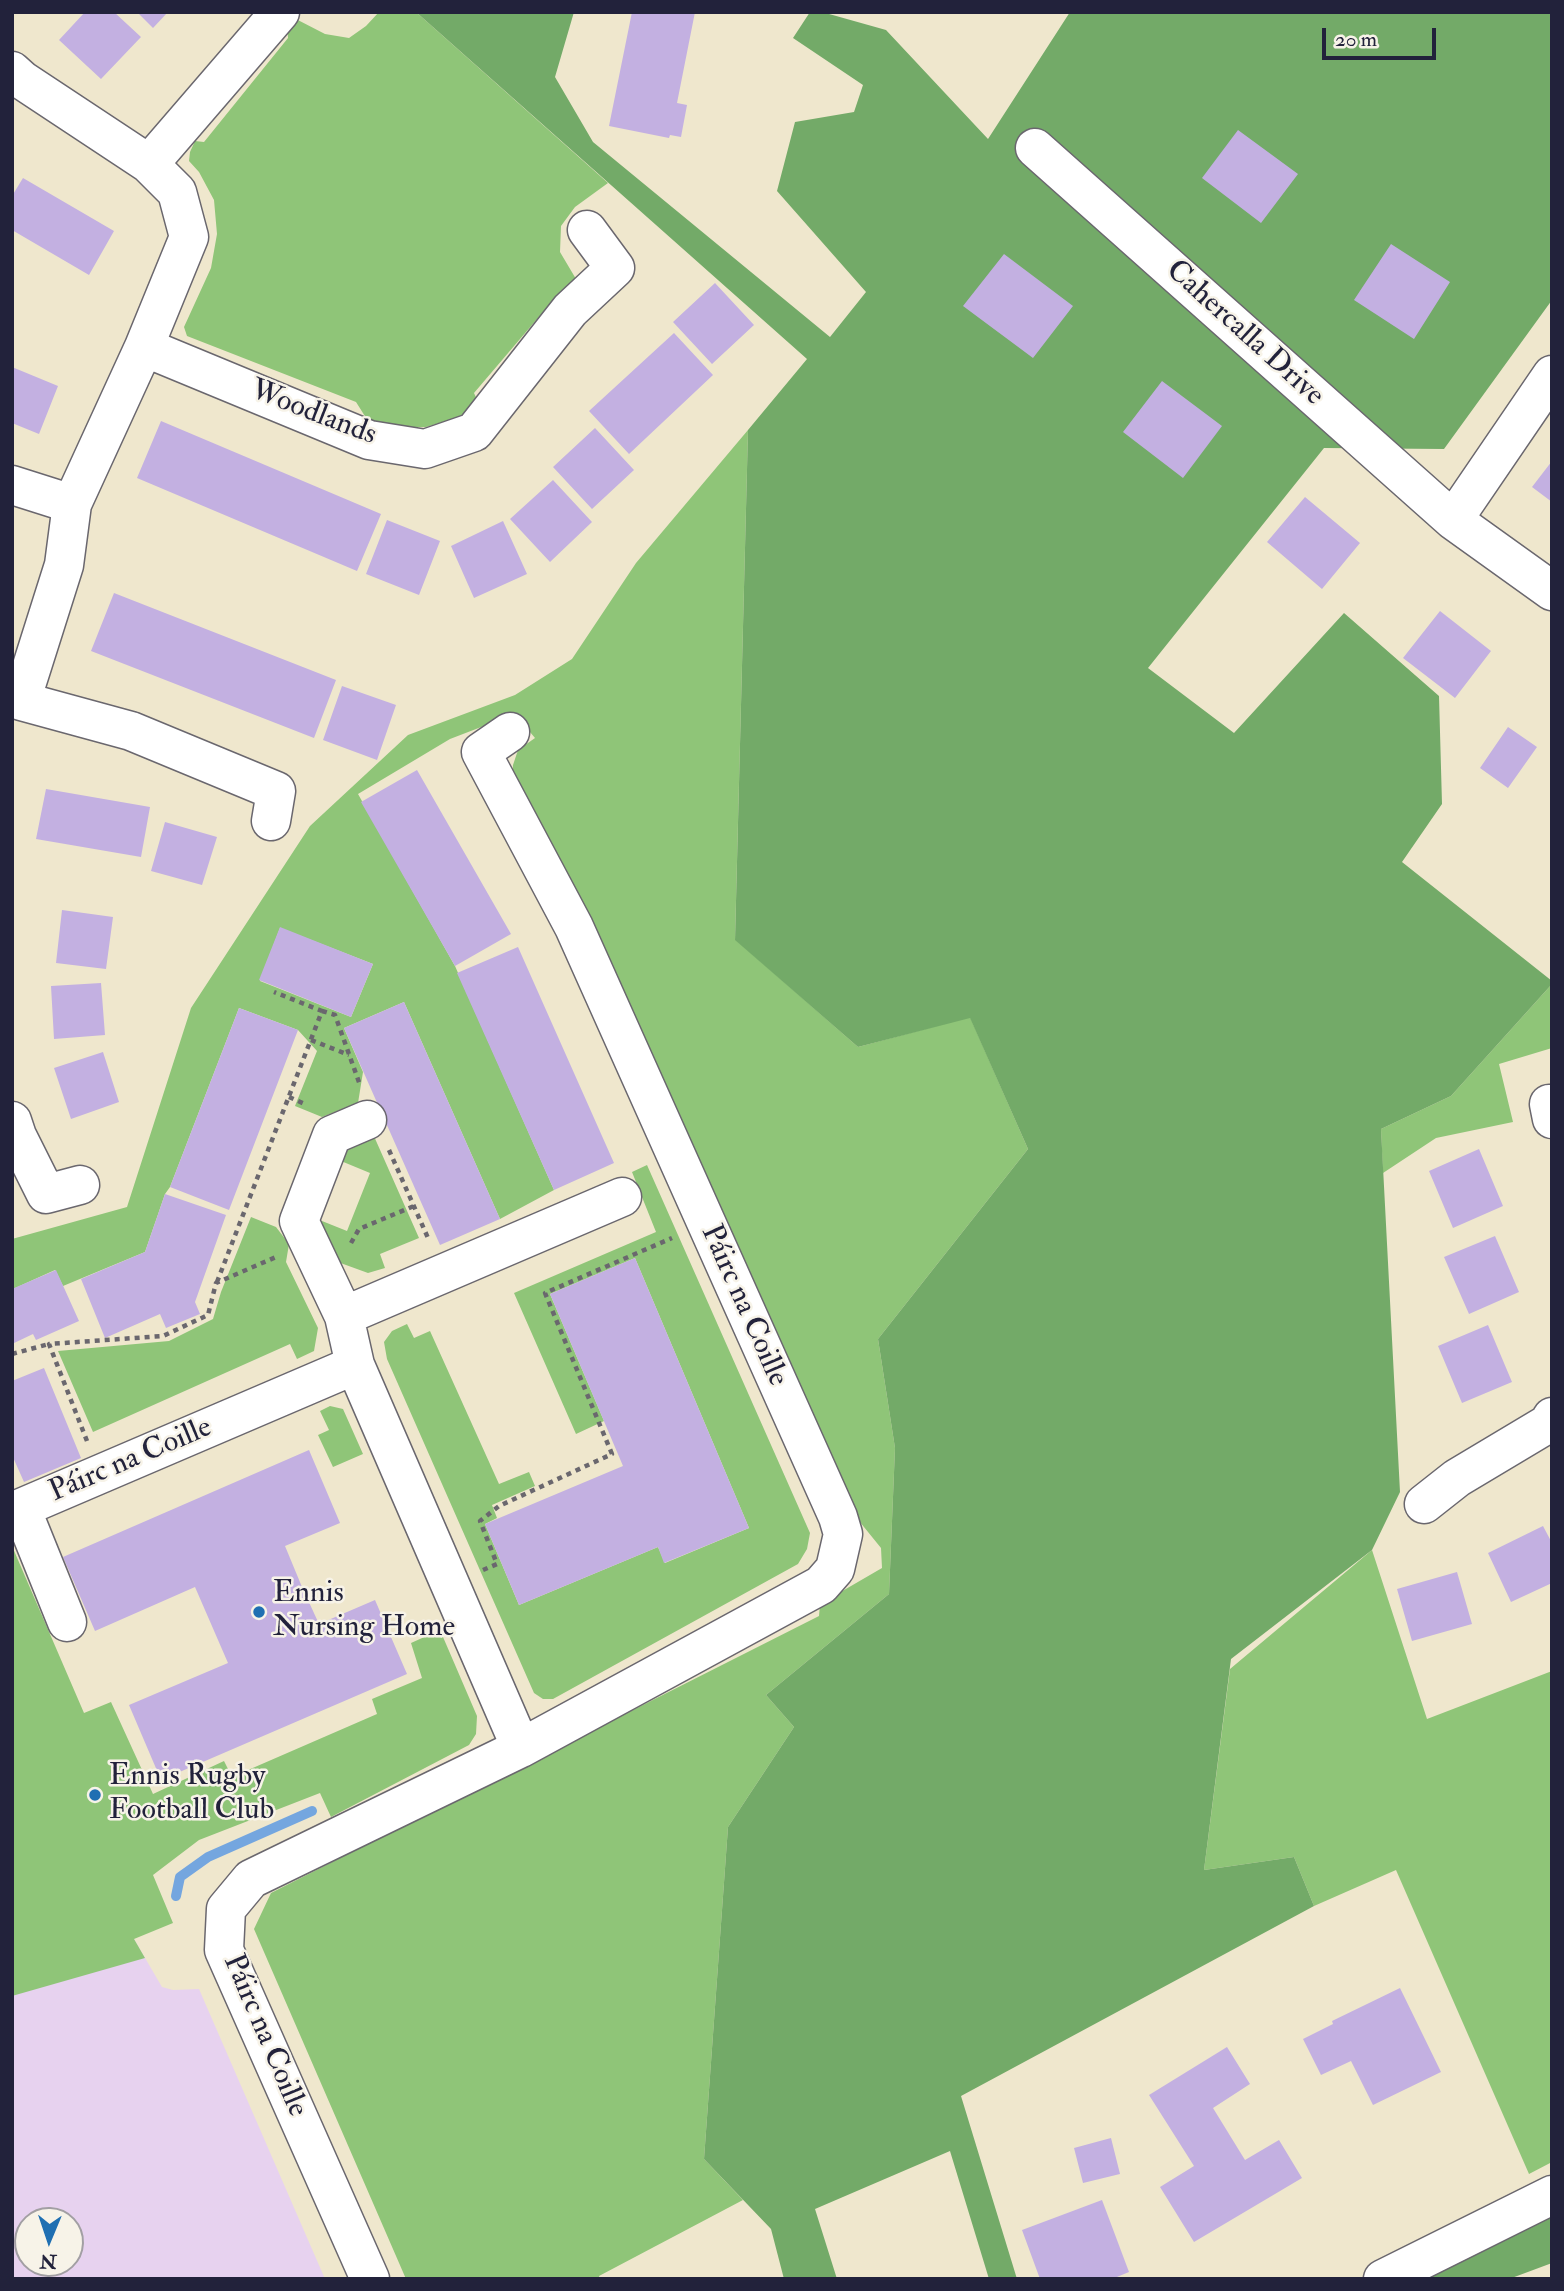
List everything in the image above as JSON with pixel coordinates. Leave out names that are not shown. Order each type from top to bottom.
[{"type":"street","points":[[149,164],[280,12]]},
{"type":"street","points":[[12,71],[149,164],[177,192],[189,237],[145,347],[72,505],[64,565],[17,713],[131,731],[276,791],[271,821]]},
{"type":"street","name":"Cahercalla Drive","points":[[1035,148],[1453,520],[1552,592]]},
{"type":"street","name":"Woodlands","points":[[145,347],[369,440],[425,449],[474,432],[569,310],[615,268],[587,230]]},
{"type":"street","points":[[1453,520],[1552,375]]},
{"type":"street","points":[[12,485],[72,505]]},
{"type":"street","name":"Páirc na Coille","points":[[370,2279],[224,1950],[226,1909],[251,1879],[521,1748],[821,1585],[835,1569],[843,1534],[838,1517],[574,927],[481,752],[510,732]]},
{"type":"street","points":[[1552,1104],[1549,1104],[1552,1119]]},
{"type":"street","points":[[372,1119],[332,1135],[299,1221],[344,1316],[355,1365],[521,1748]]},
{"type":"street","points":[[12,1121],[46,1194],[80,1185]]},
{"type":"street","points":[[344,1316],[622,1198]]},
{"type":"street","name":"Páirc na Coille","points":[[67,1622],[21,1508],[355,1365]]},
{"type":"street","points":[[1424,1504],[1457,1478],[1549,1423],[1552,1417]]},
{"type":"street","points":[[1383,2279],[1552,2195]]},
{"type":"path","points":[[274,992],[335,1015],[372,1119],[445,1274]]},
{"type":"path","points":[[12,1354],[49,1345],[163,1336],[208,1315],[216,1283],[323,1010]]},
{"type":"path","points":[[311,1041],[349,1055]]},
{"type":"path","points":[[289,1097],[312,1107]]},
{"type":"path","points":[[216,1283],[310,1243],[343,1257],[359,1229],[414,1206]]},
{"type":"path","points":[[450,1584],[497,1564],[480,1521],[499,1506],[612,1454],[545,1293],[706,1224]]},
{"type":"path","points":[[49,1345],[100,1474]]},
{"type":"shaded area","points":[[12,1654],[134,1939],[162,1987],[173,1990],[199,1989],[325,2279],[12,2279]]},
{"type":"green space","points":[[379,12],[416,12],[608,183],[575,207],[561,226],[560,252],[576,279],[561,306],[543,312],[474,393],[479,404],[462,416],[426,427],[398,427],[368,421],[356,402],[187,336],[184,327],[211,268],[217,234],[214,200],[199,172],[189,161],[195,141],[204,142],[288,38],[287,21],[292,17],[325,34],[349,38]]},
{"type":"green space","points":[[416,12],[574,12],[555,77],[593,142],[830,337],[866,292],[777,191],[795,122],[854,112],[863,85],[793,38],[810,12],[822,12],[886,30],[988,139],[1070,12],[1552,12],[1552,300],[1444,449],[1324,448],[1148,668],[1234,733],[1344,613],[1439,696],[1442,804],[1402,862],[1552,981],[1552,984],[1451,1096],[1381,1129],[1400,1492],[1372,1550],[1231,1659],[1204,1870],[1294,1857],[1314,1906],[961,2096],[1017,2279],[989,2279],[950,2151],[815,2209],[837,2279],[784,2279],[771,2229],[704,2159],[728,1827],[794,1727],[766,1695],[889,1594],[895,1448],[878,1339],[1028,1149],[970,1018],[858,1047],[735,940],[748,430],[807,359]]},
{"type":"green space","points":[[748,430],[735,939],[858,1047],[970,1017],[1028,1149],[878,1339],[895,1448],[889,1594],[766,1695],[794,1727],[728,1827],[704,2159],[743,2200],[599,2276],[600,2279],[406,2279],[254,1929],[271,1893],[819,1616],[820,1604],[882,1568],[881,1548],[851,1511],[512,780],[518,750],[535,738],[515,714],[450,739],[358,794],[455,966],[554,1190],[500,1219],[404,1002],[344,1028],[363,1072],[358,1103],[322,1117],[295,1106],[317,1051],[298,1030],[239,1008],[165,1194],[145,1252],[63,1286],[55,1270],[13,1289],[12,1239],[127,1207],[191,1008],[310,826],[408,735],[515,695],[572,659],[636,563]],"holes":[[[280,928],[373,964],[351,1017],[260,981]]]},
{"type":"green space","points":[[1552,984],[1552,1048],[1499,1064],[1513,1122],[1436,1138],[1383,1173],[1381,1129],[1451,1096]]},
{"type":"green space","points":[[373,1134],[419,1238],[380,1254],[385,1268],[368,1273],[335,1261],[317,1219],[347,1231],[370,1173],[341,1161],[344,1149]]},
{"type":"green space","points":[[647,1165],[810,1533],[807,1549],[798,1564],[553,1699],[543,1699],[534,1693],[387,1359],[384,1342],[392,1331],[407,1324],[414,1338],[430,1331],[499,1484],[529,1472],[535,1486],[492,1505],[497,1518],[485,1524],[519,1605],[658,1547],[665,1563],[749,1528],[635,1258],[550,1294],[604,1421],[576,1434],[514,1293],[656,1232],[632,1172]]},
{"type":"green space","points":[[251,1217],[276,1227],[289,1244],[286,1262],[318,1328],[314,1351],[297,1359],[290,1344],[93,1432],[58,1351],[169,1341],[213,1319]]},
{"type":"green space","points":[[330,1406],[343,1409],[363,1454],[333,1467],[318,1435],[329,1430],[320,1411]]},
{"type":"green space","points":[[12,1546],[84,1713],[111,1702],[153,1794],[224,1761],[232,1777],[377,1714],[372,1699],[422,1678],[411,1643],[440,1630],[477,1716],[476,1734],[469,1745],[331,1817],[320,1793],[199,1840],[153,1875],[173,1923],[134,1939],[145,1958],[12,1996]]},
{"type":"green space","points":[[1372,1550],[1427,1719],[1552,1671],[1552,2162],[1529,2174],[1396,1870],[1314,1906],[1294,1857],[1204,1870],[1230,1669]]},
{"type":"green space","points":[[1552,2217],[1552,2263],[1509,2279],[1419,2279]]},
{"type":"building","points":[[85,12],[114,12],[141,37],[101,79],[59,40]]},
{"type":"building","points":[[137,12],[168,12],[153,28]]},
{"type":"building","points":[[632,12],[695,12],[677,103],[687,105],[681,137],[670,135],[669,138],[609,126]]},
{"type":"building","points":[[1238,130],[1298,174],[1261,223],[1202,178]]},
{"type":"building","points":[[23,178],[114,231],[89,275],[12,230],[12,196]]},
{"type":"building","points":[[1391,244],[1450,282],[1414,339],[1354,300]]},
{"type":"building","points":[[1004,254],[1073,306],[1033,358],[963,306]]},
{"type":"building","points":[[715,283],[754,325],[712,364],[673,322]]},
{"type":"building","points":[[674,333],[713,375],[629,454],[589,411]]},
{"type":"building","points":[[12,367],[58,386],[39,434],[12,423]]},
{"type":"building","points":[[1162,381],[1222,426],[1183,478],[1123,432]]},
{"type":"building","points":[[161,421],[381,514],[357,571],[137,478]]},
{"type":"building","points":[[595,428],[634,470],[592,509],[553,467]]},
{"type":"building","points":[[1552,461],[1552,502],[1532,487]]},
{"type":"building","points":[[553,480],[592,522],[550,562],[510,519]]},
{"type":"building","points":[[1305,497],[1360,543],[1322,589],[1267,542]]},
{"type":"building","points":[[387,520],[440,541],[419,595],[366,574]]},
{"type":"building","points":[[503,521],[527,574],[474,598],[451,546]]},
{"type":"building","points":[[114,593],[336,680],[314,738],[91,651]]},
{"type":"building","points":[[1440,611],[1491,651],[1455,698],[1403,658]]},
{"type":"building","points":[[342,686],[396,705],[377,760],[323,740]]},
{"type":"building","points":[[1508,727],[1537,747],[1508,788],[1480,768]]},
{"type":"building","points":[[417,770],[511,934],[455,966],[361,802]]},
{"type":"building","points":[[46,789],[150,807],[141,857],[36,839]]},
{"type":"building","points":[[165,822],[217,837],[202,885],[151,871]]},
{"type":"building","points":[[62,910],[113,917],[106,969],[56,963]]},
{"type":"building","points":[[280,927],[373,964],[351,1017],[259,980]]},
{"type":"building","points":[[518,947],[614,1163],[554,1190],[457,973]]},
{"type":"building","points":[[101,983],[105,1035],[54,1039],[51,986]]},
{"type":"building","points":[[404,1002],[500,1219],[440,1245],[344,1028]]},
{"type":"building","points":[[239,1008],[298,1030],[229,1210],[170,1187]]},
{"type":"building","points":[[103,1052],[119,1102],[71,1119],[54,1068]]},
{"type":"building","points":[[1479,1149],[1503,1206],[1453,1228],[1429,1171]]},
{"type":"building","points":[[165,1194],[226,1215],[195,1302],[200,1314],[166,1328],[160,1314],[105,1338],[81,1279],[145,1252]]},
{"type":"building","points":[[1495,1236],[1519,1292],[1469,1314],[1444,1257]]},
{"type":"building","name":"Ennis Nursing Home","points":[[635,1258],[749,1528],[664,1563],[658,1547],[519,1605],[485,1524],[623,1466],[550,1294]]},
{"type":"building","points":[[56,1270],[79,1321],[36,1340],[33,1334],[12,1344],[12,1289]]},
{"type":"building","points":[[1488,1325],[1512,1382],[1462,1403],[1438,1346]]},
{"type":"building","points":[[44,1368],[81,1458],[24,1482],[12,1455],[12,1381]]},
{"type":"building","name":"Ennis Nursing Home","points":[[309,1450],[340,1523],[285,1546],[302,1587],[319,1624],[375,1600],[407,1674],[161,1780],[129,1705],[228,1663],[195,1587],[95,1631],[63,1557]]},
{"type":"building","points":[[1543,1526],[1552,1543],[1552,1583],[1511,1602],[1488,1553]]},
{"type":"building","points":[[1457,1572],[1472,1624],[1412,1641],[1397,1589]]},
{"type":"building","points":[[1400,1988],[1441,2072],[1373,2105],[1351,2061],[1321,2075],[1303,2039],[1333,2024],[1332,2021]]},
{"type":"building","points":[[1227,2047],[1250,2084],[1213,2108],[1245,2160],[1279,2140],[1302,2178],[1194,2242],[1160,2187],[1194,2166],[1149,2095]]},
{"type":"building","points":[[1111,2138],[1120,2174],[1083,2183],[1074,2148]]},
{"type":"building","points":[[1102,2200],[1129,2272],[1112,2279],[1040,2279],[1022,2230]]},
{"type":"waterway","points":[[176,1896],[180,1877],[208,1857],[312,1811]]},
{"type":"place","name":"Ennis Nursing Home","points":[[259,1612]]},
{"type":"place","name":"Ennis Rugby Football Club","points":[[95,1795]]}]
